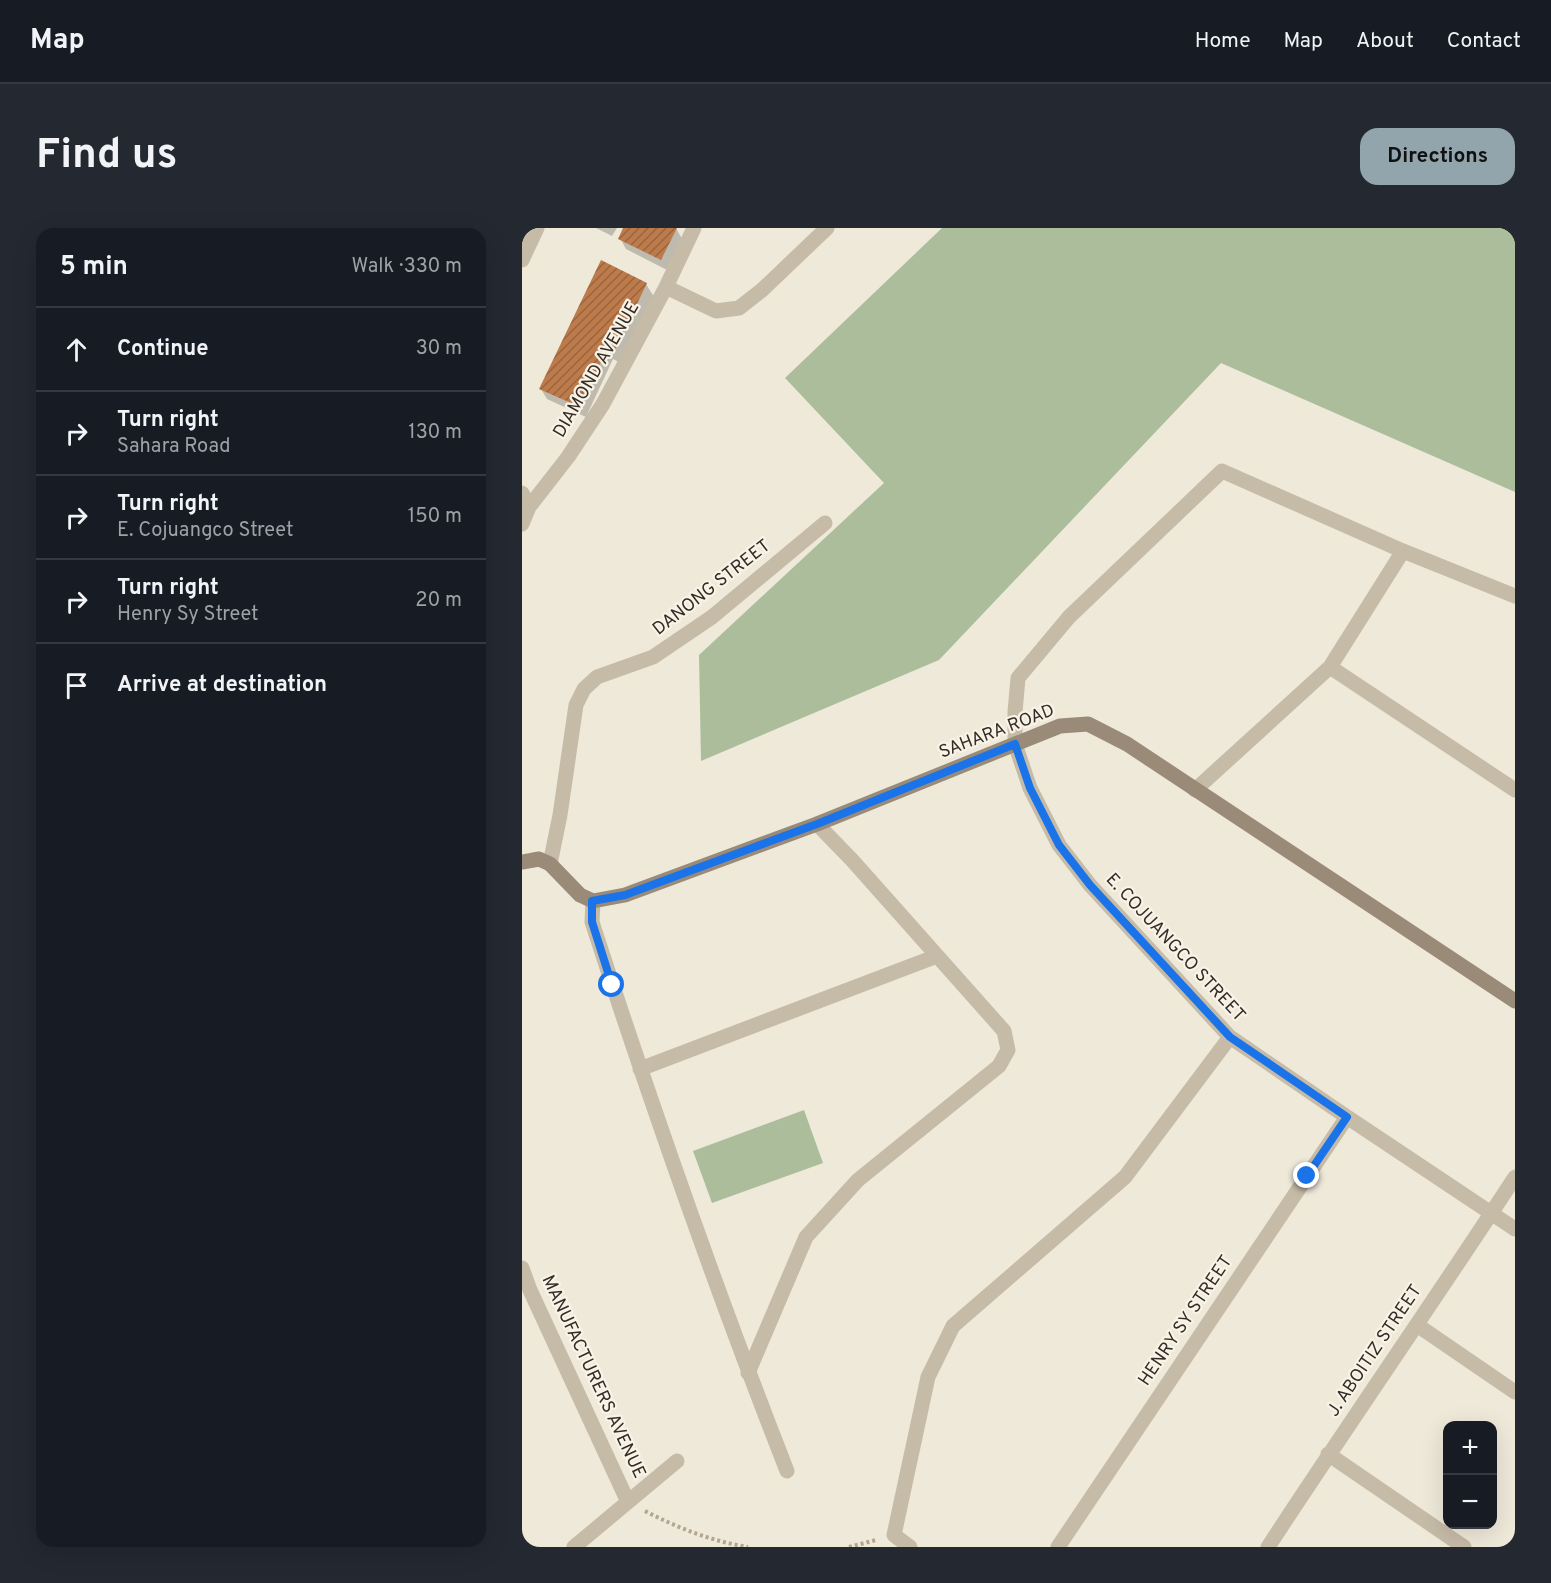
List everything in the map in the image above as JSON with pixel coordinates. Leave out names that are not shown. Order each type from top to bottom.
[{"type":"main road","name":"SAHARA ROAD","points":[[592,901],[625,895],[817,824],[1060,726],[1088,724],[1127,744],[1515,1001]]},
{"type":"main road","points":[[522,862],[539,859],[550,864],[580,895],[592,901]]},
{"type":"street","points":[[522,260],[537,228]]},
{"type":"street","name":"DIAMOND AVENUE","points":[[522,524],[529,507],[568,457],[603,404],[666,287],[694,228]]},
{"type":"street","points":[[666,287],[716,311],[739,308],[762,290],[827,228]]},
{"type":"street","name":"E. COJUANGCO STREET","points":[[1402,550],[1222,471],[1069,617],[1018,678],[1015,744],[1030,788],[1059,845],[1090,885],[1230,1037],[1515,1229]]},
{"type":"street","points":[[522,493],[529,507]]},
{"type":"street","name":"DANONG STREET","points":[[550,864],[576,705],[584,689],[597,676],[653,657],[712,617],[825,523]]},
{"type":"street","points":[[1195,790],[1330,667],[1402,550],[1515,596]]},
{"type":"street","points":[[1330,667],[1515,790]]},
{"type":"street","points":[[748,1373],[806,1237],[858,1180],[999,1066],[1008,1050],[1004,1031],[852,860],[817,824]]},
{"type":"street","points":[[592,901],[592,922],[640,1069],[748,1373],[787,1471]]},
{"type":"street","points":[[640,1069],[937,956]]},
{"type":"street","points":[[910,1547],[894,1535],[928,1377],[953,1326],[1125,1177],[1230,1037]]},
{"type":"street","name":"HENRY SY STREET","points":[[1058,1547],[1347,1117]]},
{"type":"street","name":"J. ABOITIZ STREET","points":[[1268,1547],[1515,1177]]},
{"type":"street","name":"MANUFACTURERS AVENUE","points":[[522,1268],[526,1293],[628,1502]]},
{"type":"street","points":[[1417,1325],[1515,1392]]},
{"type":"street","points":[[1328,1454],[1464,1547]]},
{"type":"street","points":[[574,1547],[677,1461]]},
{"type":"path","points":[[628,1502],[668,1523],[713,1540],[748,1547]]},
{"type":"path","points":[[849,1547],[894,1535]]},
{"type":"green space","points":[[942,228],[1515,228],[1515,492],[1221,363],[939,660],[701,761],[699,655],[884,483],[785,378]]},
{"type":"green space","points":[[804,1110],[823,1163],[712,1203],[693,1151]]},
{"type":"building","points":[[623,228],[677,228],[661,260],[618,239]]},
{"type":"building","points":[[601,260],[647,283],[615,350],[608,347],[580,407],[539,389]]},
{"type":"route","points":[[612,985],[592,922],[592,901],[625,895],[817,824],[1015,744],[1030,788],[1059,845],[1090,885],[1230,1037],[1347,1117],[1307,1176]]}]
